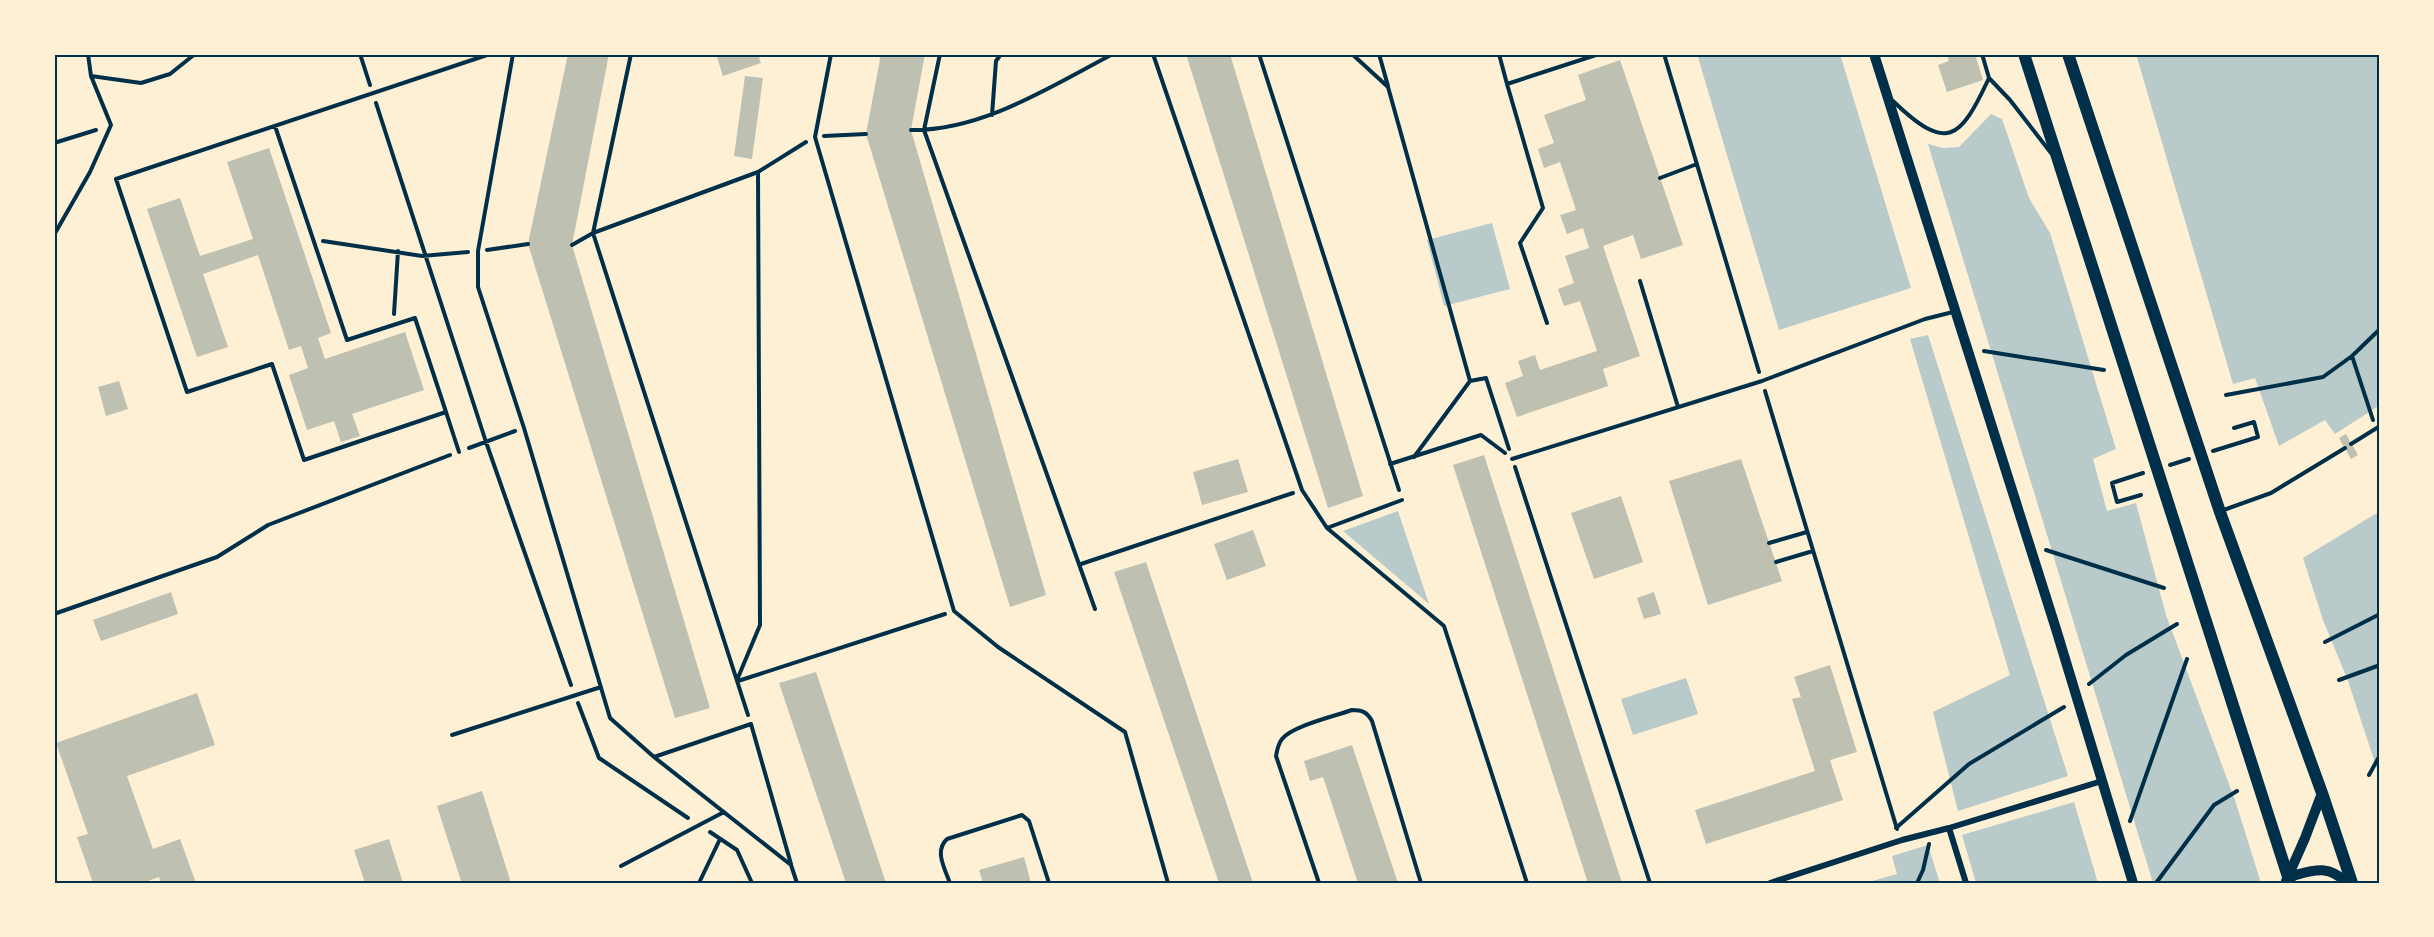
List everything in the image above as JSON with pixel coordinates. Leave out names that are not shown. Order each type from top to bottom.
[{"type":"main road","points":[[2024,54],[2288,881]]},
{"type":"main road","points":[[2068,54],[2220,512],[2322,793],[2352,883]]},
{"type":"street","points":[[1874,54],[2133,883]]},
{"type":"street","points":[[1770,883],[1902,840],[2102,781]]},
{"type":"street","points":[[2288,881],[2322,793]]},
{"type":"street","points":[[1949,828],[1966,883]]},
{"type":"street","points":[[2288,881],[2322,868],[2339,876],[2347,883]]},
{"type":"lane","points":[[54,235],[90,172],[111,125],[91,76],[88,54]]},
{"type":"lane","points":[[91,76],[141,83],[170,74],[195,54]]},
{"type":"lane","points":[[446,412],[304,460],[272,364],[187,392],[116,179],[490,54]]},
{"type":"lane","points":[[513,54],[478,251],[478,287],[524,428],[610,718],[654,757],[791,865]]},
{"type":"lane","points":[[831,54],[815,137],[954,611],[998,647],[1125,732],[1168,883]]},
{"type":"lane","points":[[1153,54],[1302,490],[1327,528],[1444,626],[1527,883]]},
{"type":"lane","points":[[1499,54],[1543,207],[1520,243],[1546,323]]},
{"type":"lane","points":[[1507,84],[1599,54]]},
{"type":"lane","points":[[1982,54],[1989,78],[2010,100],[2059,163]]},
{"type":"lane","points":[[1888,97],[1915,123],[1927,130],[1940,134],[1954,132],[1967,119],[1989,78]]},
{"type":"lane","points":[[275,126],[347,340],[415,318],[459,452]]},
{"type":"lane","points":[[1640,281],[1678,407]]},
{"type":"lane","points":[[1512,459],[1762,381],[1954,311]]},
{"type":"lane","points":[[2351,444],[2378,428]]},
{"type":"lane","points":[[2220,512],[2271,493],[2345,448]]},
{"type":"lane","points":[[1327,528],[1402,500]]},
{"type":"lane","points":[[452,735],[601,687]]},
{"type":"lane","points":[[1319,883],[1276,756],[1277,747],[1283,737],[1293,731],[1352,710],[1360,710],[1368,714],[1372,721],[1420,883]]},
{"type":"lane","points":[[654,757],[751,724],[797,883]]},
{"type":"lane","points":[[621,866],[724,812]]},
{"type":"lane","points":[[950,883],[939,851],[941,844],[947,839],[1022,815],[1029,821],[1050,883]]},
{"type":"path","points":[[360,54],[486,442],[574,694],[599,758],[737,850],[752,883]]},
{"type":"path","points":[[631,54],[593,232],[751,724]]},
{"type":"path","points":[[940,54],[924,130],[1081,564],[1095,609]]},
{"type":"path","points":[[992,116],[996,61],[1001,54]]},
{"type":"path","points":[[911,130],[924,130],[992,116],[1113,54]]},
{"type":"path","points":[[1259,54],[1402,500]]},
{"type":"path","points":[[1352,54],[1388,87]]},
{"type":"path","points":[[1379,54],[1470,381]]},
{"type":"path","points":[[1664,54],[1896,828],[1901,832],[1902,840]]},
{"type":"path","points":[[54,143],[111,125]]},
{"type":"path","points":[[1660,178],[1697,164]]},
{"type":"path","points":[[572,245],[593,232],[758,172],[760,625],[737,681]]},
{"type":"path","points":[[313,240],[426,256],[528,244]]},
{"type":"path","points":[[394,325],[398,251]]},
{"type":"path","points":[[2226,395],[2323,377],[2352,356],[2380,329]]},
{"type":"path","points":[[1984,351],[2104,370]]},
{"type":"path","points":[[2352,356],[2378,428]]},
{"type":"path","points":[[1414,457],[1470,381],[1486,378],[1650,883]]},
{"type":"path","points":[[2234,428],[2254,422],[2258,437]]},
{"type":"path","points":[[54,614],[217,557],[268,525],[524,428]]},
{"type":"path","points":[[1390,464],[1481,435],[1512,459]]},
{"type":"path","points":[[2112,483],[2117,502],[2141,495]]},
{"type":"path","points":[[1081,564],[1302,490]]},
{"type":"path","points":[[1769,543],[1807,532]]},
{"type":"path","points":[[2028,544],[2164,588]]},
{"type":"path","points":[[1776,562],[1813,551]]},
{"type":"path","points":[[737,681],[954,611]]},
{"type":"path","points":[[2325,642],[2380,614]]},
{"type":"path","points":[[2088,684],[2126,655],[2177,624]]},
{"type":"path","points":[[2130,821],[2187,659]]},
{"type":"path","points":[[2339,680],[2380,665]]},
{"type":"path","points":[[1896,828],[1969,764],[2077,700]]},
{"type":"path","points":[[2369,775],[2380,755]]},
{"type":"path","points":[[2156,883],[2214,805],[2237,791]]},
{"type":"path","points":[[1917,883],[1923,870],[1931,832]]},
{"type":"path","points":[[699,883],[720,839]]},
{"type":"shaded area","points":[[1697,54],[1840,54],[1911,288],[1779,330]]},
{"type":"shaded area","points":[[2136,54],[2380,54],[2380,405],[2335,434],[2325,420],[2279,446],[2255,378],[2233,384]]},
{"type":"shaded area","points":[[1991,114],[2002,119],[2029,198],[2050,233],[2116,449],[2093,459],[2107,511],[2136,503],[2166,615],[2235,800],[2261,883],[2153,883],[1928,144],[1943,148],[1959,147]]},
{"type":"shaded area","points":[[1492,223],[1510,289],[1444,306],[1427,240]]},
{"type":"shaded area","points":[[1928,335],[2068,776],[1958,811],[1933,712],[2010,675],[1910,339]]},
{"type":"shaded area","points":[[1398,511],[1429,604],[1343,531]]},
{"type":"shaded area","points":[[2380,511],[2380,778],[2348,681],[2323,620],[2303,558]]},
{"type":"shaded area","points":[[1686,678],[1698,714],[1633,735],[1621,699]]},
{"type":"shaded area","points":[[2074,802],[2098,883],[1976,883],[1962,835]]},
{"type":"shaded area","points":[[1928,845],[1940,883],[1865,883],[1897,874],[1892,856]]},
{"type":"building","points":[[568,54],[609,54],[572,245],[710,708],[675,718],[528,244]]},
{"type":"building","points":[[716,54],[758,54],[761,63],[723,76]]},
{"type":"building","points":[[881,54],[925,54],[911,130],[1046,595],[1010,607],[866,134]]},
{"type":"building","points":[[1186,54],[1230,54],[1363,496],[1328,508]]},
{"type":"building","points":[[1947,54],[1966,54],[1966,56],[1975,54],[1983,80],[1947,92],[1938,65],[1949,61]]},
{"type":"building","points":[[1620,60],[1683,245],[1641,259],[1633,235],[1603,246],[1640,356],[1603,369],[1608,386],[1517,417],[1505,383],[1523,376],[1518,361],[1535,355],[1540,370],[1597,351],[1580,301],[1564,306],[1558,289],[1574,283],[1565,256],[1589,248],[1583,228],[1567,234],[1560,215],[1576,210],[1560,162],[1544,168],[1538,149],[1554,143],[1544,115],[1586,100],[1578,75]]},
{"type":"building","points":[[745,76],[763,78],[752,159],[734,156]]},
{"type":"building","points":[[269,148],[331,333],[318,338],[325,359],[405,332],[424,390],[352,414],[360,436],[341,442],[334,421],[307,430],[289,375],[308,368],[301,346],[289,350],[258,255],[203,274],[228,347],[197,357],[147,209],[180,198],[200,256],[253,239],[227,162]]},
{"type":"building","points":[[119,381],[128,409],[106,416],[98,387]]},
{"type":"building","points":[[2346,434],[2358,455],[2351,459],[2339,438]]},
{"type":"building","points":[[1484,455],[1622,883],[1588,883],[1453,465]]},
{"type":"building","points":[[1238,459],[1248,492],[1202,505],[1193,472]]},
{"type":"building","points":[[1741,459],[1782,581],[1708,605],[1669,481]]},
{"type":"building","points":[[1621,496],[1643,562],[1594,579],[1571,513]]},
{"type":"building","points":[[1253,530],[1266,566],[1227,580],[1214,544]]},
{"type":"building","points":[[1146,562],[1253,883],[1219,883],[1114,572]]},
{"type":"building","points":[[171,592],[178,614],[101,641],[93,620]]},
{"type":"building","points":[[1654,592],[1661,614],[1644,619],[1637,598]]},
{"type":"building","points":[[1830,665],[1857,752],[1830,760],[1843,800],[1706,844],[1695,810],[1815,771],[1792,699],[1801,697],[1794,677]]},
{"type":"building","points":[[816,672],[886,883],[846,883],[779,683]]},
{"type":"building","points":[[197,693],[215,745],[127,776],[153,849],[180,839],[196,883],[161,883],[159,877],[142,883],[93,883],[77,837],[88,834],[56,743]]},
{"type":"building","points":[[1352,745],[1398,883],[1358,883],[1323,777],[1310,781],[1304,761]]},
{"type":"building","points":[[482,791],[511,883],[457,883],[461,881],[437,806]]},
{"type":"building","points":[[389,839],[403,883],[365,883],[354,850]]},
{"type":"building","points":[[1024,857],[1031,883],[983,883],[979,870]]}]
